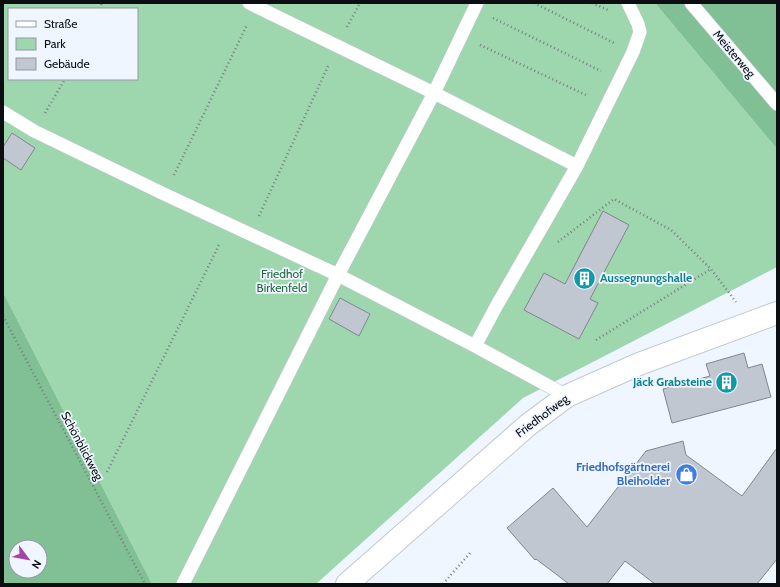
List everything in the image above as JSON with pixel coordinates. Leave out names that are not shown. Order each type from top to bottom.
[{"type":"street","name":"Friedhofweg","points":[[347,584],[528,425],[567,396],[639,364],[777,313]]},
{"type":"lane","points":[[475,346],[496,306],[577,166],[632,52],[640,32],[638,24],[628,3]]},
{"type":"lane","name":"Meisterweg","points":[[691,3],[777,104]]},
{"type":"lane","points":[[253,4],[434,93],[577,166]]},
{"type":"lane","points":[[183,584],[338,275],[434,93],[476,6]]},
{"type":"lane","points":[[3,112],[34,131],[229,225],[338,275],[475,346],[567,396]]},
{"type":"path","points":[[250,234],[338,46],[360,3]]},
{"type":"path","points":[[534,3],[632,52]]},
{"type":"path","points":[[173,176],[253,4]]},
{"type":"path","points":[[476,6],[618,80]]},
{"type":"path","points":[[462,36],[607,106]]},
{"type":"path","points":[[45,115],[64,80]]},
{"type":"path","points":[[553,246],[614,199],[671,230],[711,269],[738,305]]},
{"type":"path","points":[[107,472],[229,225]]},
{"type":"path","points":[[596,340],[711,269]]},
{"type":"path","name":"Schönblickweg","points":[[3,316],[145,584]]},
{"type":"path","points":[[443,584],[470,554]]},
{"type":"green space","name":"Friedhof Birkenfeld","points":[[3,3],[655,3],[777,149],[777,267],[523,398],[316,584],[152,584],[3,292]]},
{"type":"green space","points":[[655,3],[777,3],[777,149]]},
{"type":"green space","points":[[3,292],[152,584],[3,584]]},
{"type":"building","points":[[12,133],[35,148],[21,170],[3,158],[3,147]]},
{"type":"building","name":"Aussegnungshalle","points":[[603,211],[629,225],[590,299],[598,303],[579,339],[524,310],[544,273],[565,284]]},
{"type":"building","points":[[340,298],[370,314],[359,336],[329,319]]},
{"type":"building","name":"Jäck Grabsteine","points":[[744,353],[748,368],[762,364],[771,397],[672,423],[663,389],[710,376],[706,364]]},
{"type":"building","points":[[683,441],[686,455],[742,496],[777,448],[777,559],[757,584],[655,584],[625,561],[607,584],[569,584],[536,559],[535,560],[507,528],[553,488],[587,527],[646,451]]},
{"type":"place","name":"Aussegnungshalle","points":[[584,278]]},
{"type":"place","name":"Jäck Grabsteine","points":[[727,382]]},
{"type":"place","name":"Friedhofsgärtnerei Bleiholder","points":[[686,474]]}]
